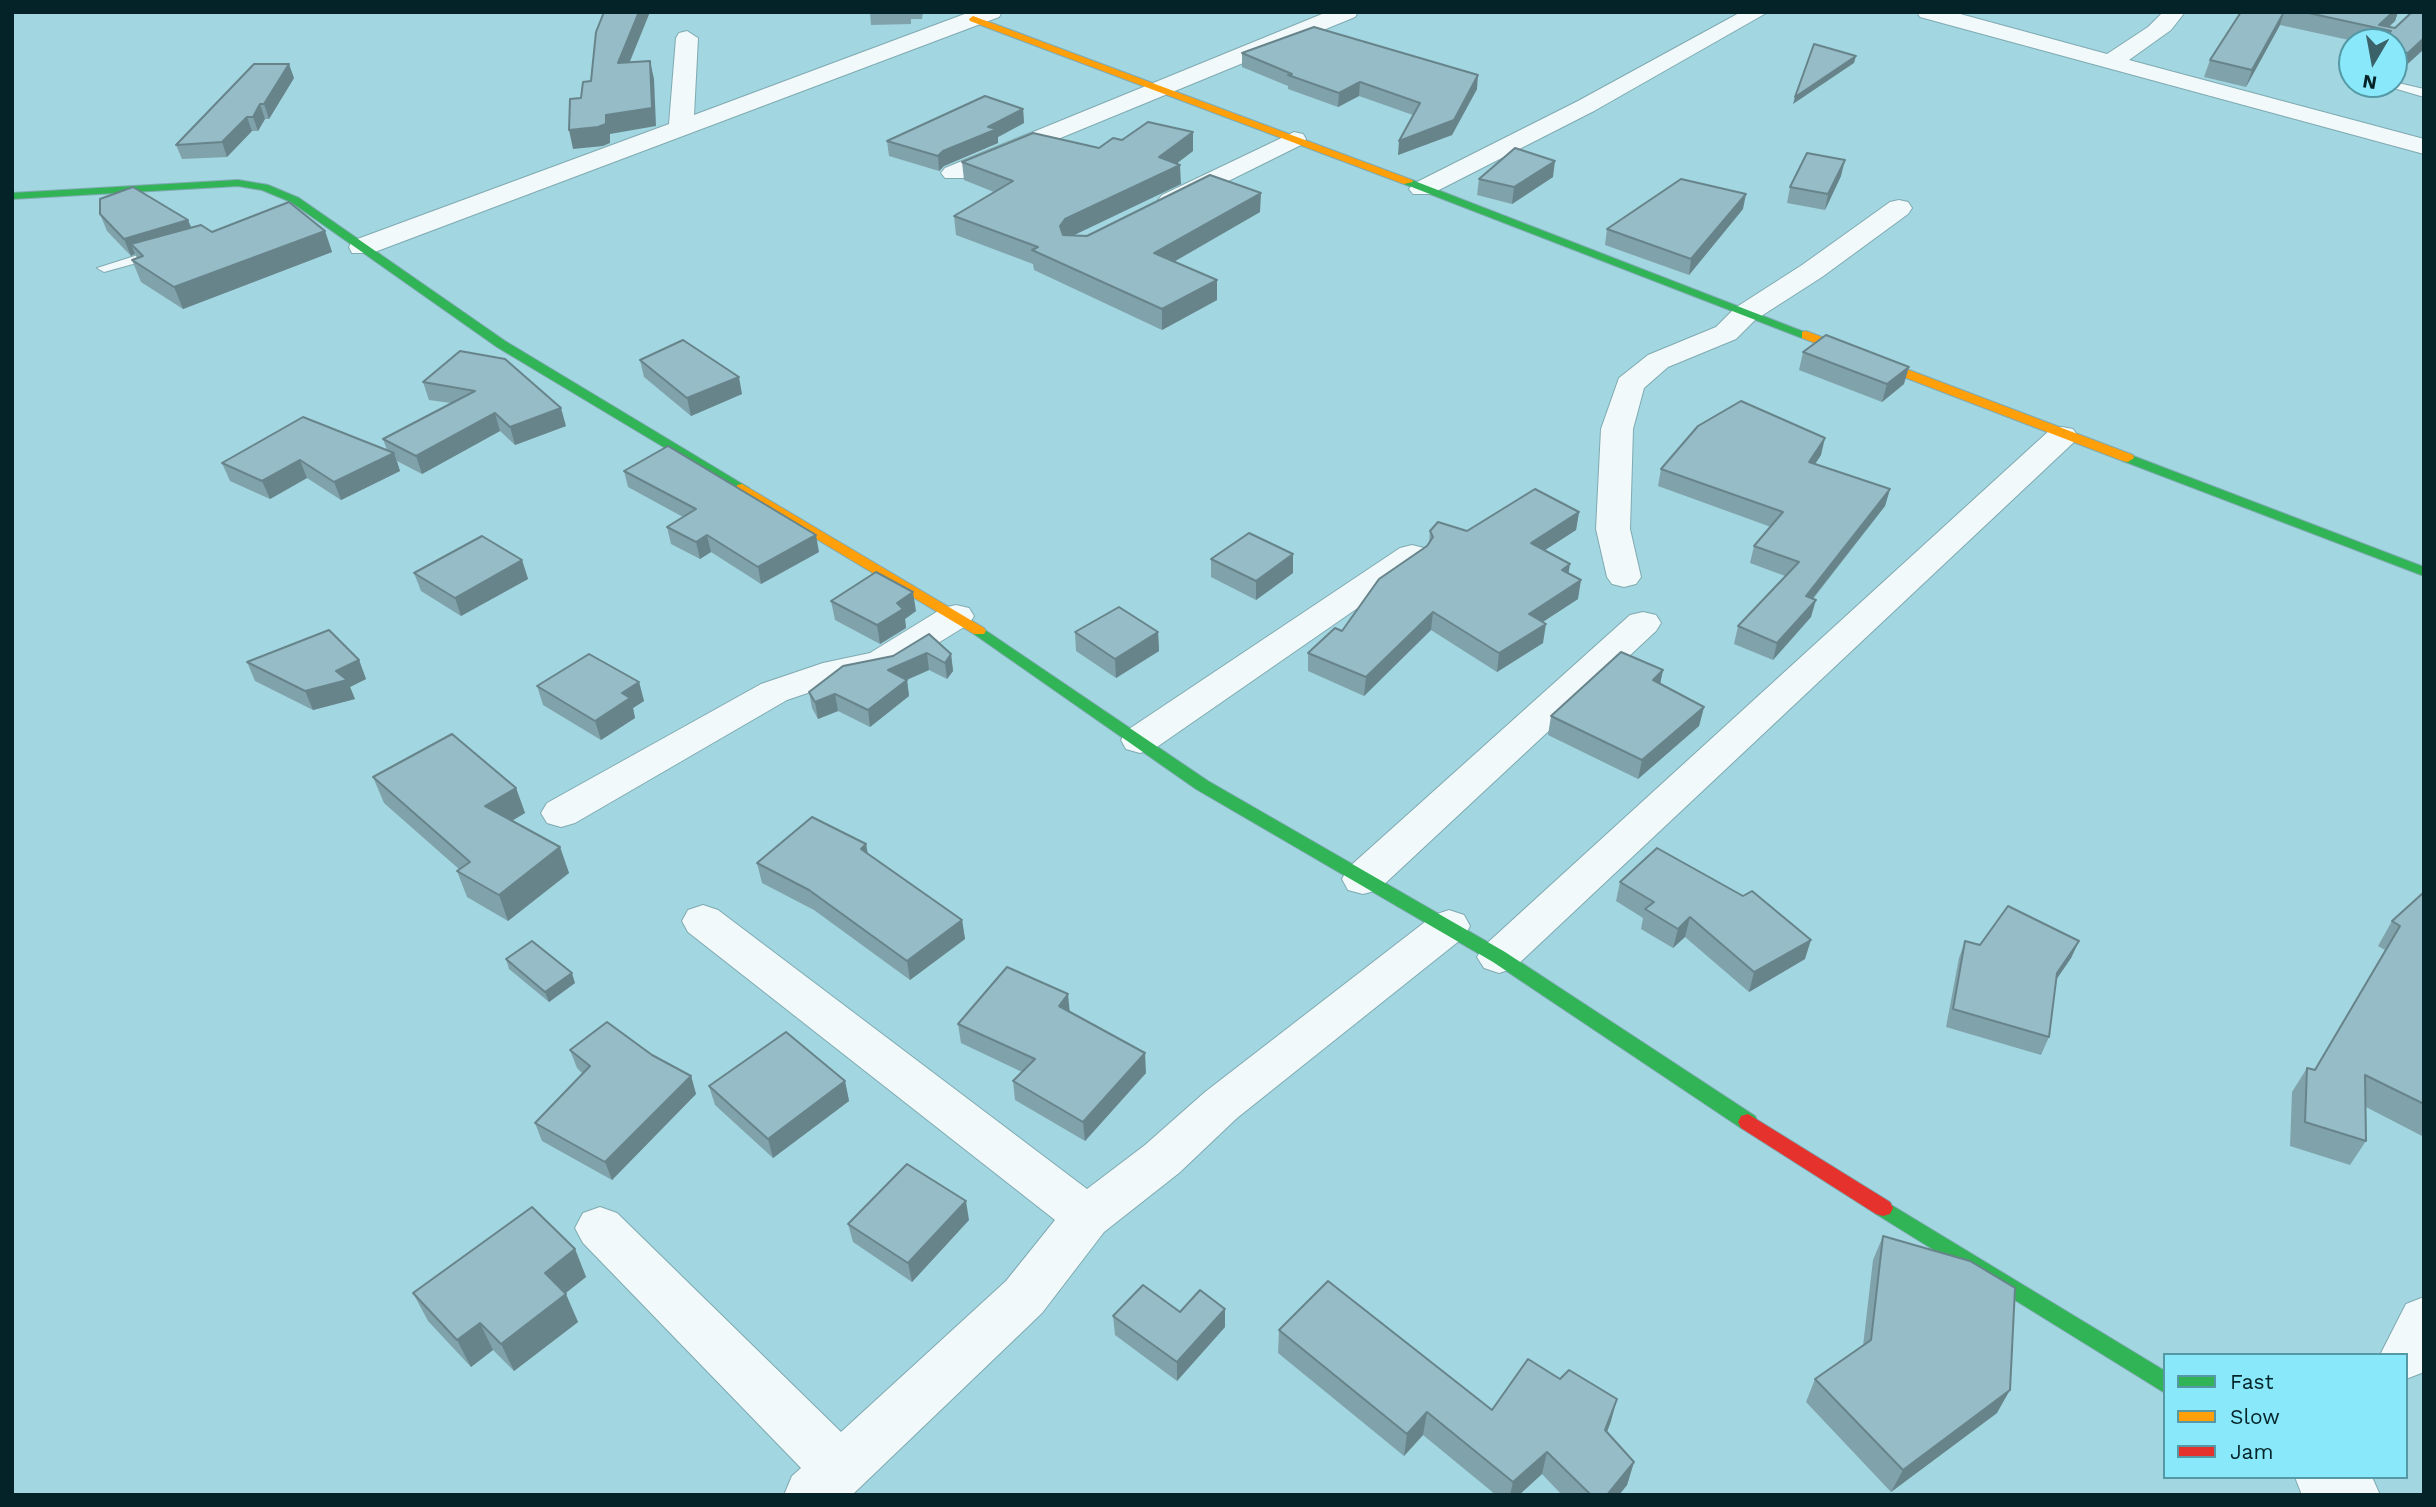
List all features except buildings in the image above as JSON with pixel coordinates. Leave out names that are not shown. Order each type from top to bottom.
[{"type":"street","points":[[954,173],[1347,12]]},
{"type":"street","points":[[1422,189],[1586,106],[1757,12]]},
{"type":"street","points":[[1928,12],[2424,147]]},
{"type":"street","points":[[2112,61],[2167,26],[2174,12]]},
{"type":"street","points":[[362,247],[982,16],[1163,89],[1745,314],[2424,572]]},
{"type":"street","points":[[681,129],[687,38]]},
{"type":"street","points":[[1149,211],[1294,139]]},
{"type":"street","points":[[12,196],[238,183],[279,192],[310,210],[501,344],[957,616],[1202,785],[1449,926],[1798,1155],[2163,1381]]},
{"type":"street","points":[[1624,577],[1613,529],[1617,429],[1630,384],[1658,361],[1726,333],[1745,314],[1812,271],[1899,208]]},
{"type":"street","points":[[1499,957],[2062,436]]},
{"type":"street","points":[[1140,740],[1412,555]]},
{"type":"street","points":[[561,813],[774,692],[836,671],[881,662],[957,616]]},
{"type":"street","points":[[1363,879],[1643,623]]},
{"type":"street","points":[[703,921],[1087,1217]]},
{"type":"street","points":[[600,1228],[826,1482],[1024,1297],[1087,1217],[1162,1158],[1221,1105],[1449,926]]},
{"type":"street","points":[[2407,1353],[2424,1320]]},
{"type":"lane","points":[[285,217],[310,210]]},
{"type":"lane","points":[[104,268],[169,250]]},
{"type":"traffic: fast","points":[[1408,182],[1806,335]]},
{"type":"traffic: fast","points":[[12,196],[238,183],[264,187],[295,200],[501,344],[742,488]]},
{"type":"traffic: fast","points":[[2128,458],[2424,572]]},
{"type":"traffic: fast","points":[[979,631],[1202,785],[1499,957],[1748,1122]]},
{"type":"traffic: fast","points":[[1883,1208],[2163,1382]]},
{"type":"traffic: slow","points":[[973,19],[1408,182]]},
{"type":"traffic: slow","points":[[1806,335],[2128,458]]},
{"type":"traffic: slow","points":[[742,488],[979,631]]},
{"type":"traffic: jam","points":[[1748,1122],[1883,1208]]}]
